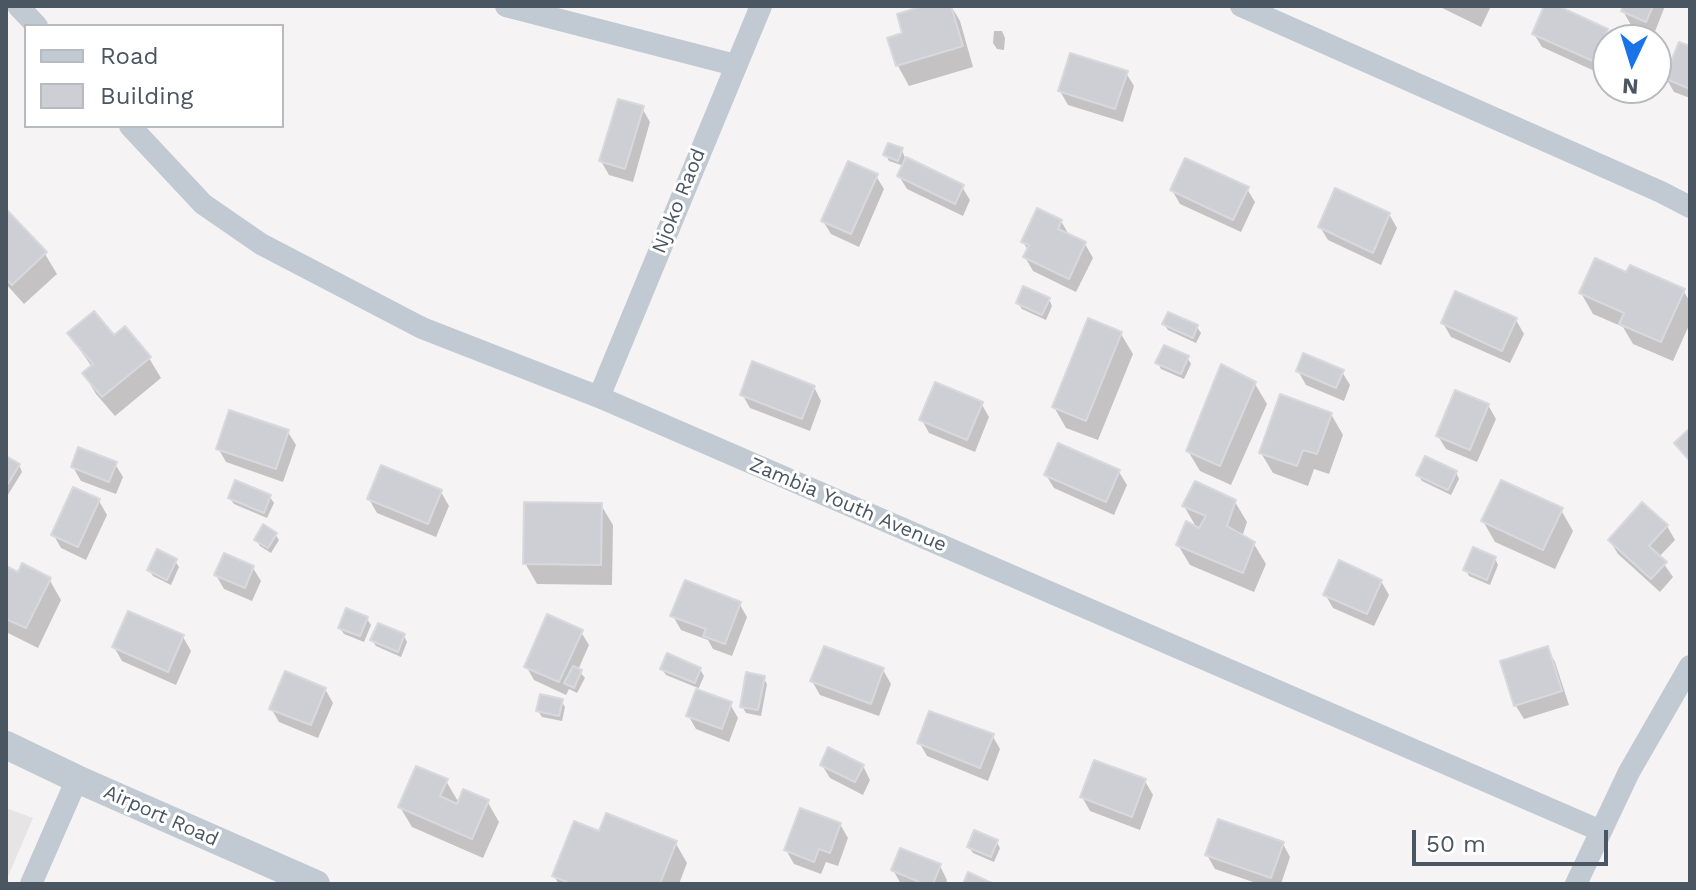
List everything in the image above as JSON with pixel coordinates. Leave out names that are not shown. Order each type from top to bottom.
[{"type":"street","points":[[18,6],[35,24]]},
{"type":"street","points":[[506,6],[735,65]]},
{"type":"street","name":"Njoko Raod","points":[[599,397],[761,6]]},
{"type":"street","points":[[1241,6],[1690,207]]},
{"type":"street","name":"Zambia Youth Avenue","points":[[132,128],[203,204],[261,244],[422,328],[599,397],[1601,831]]},
{"type":"street","points":[[1576,884],[1629,772],[1690,666]]},
{"type":"street","name":"Airport Road","points":[[6,745],[316,884]]},
{"type":"street","points":[[31,884],[77,779]]},
{"type":"shaded area","points":[[6,808],[33,818],[6,881]]},
{"type":"building","points":[[923,6],[951,6],[963,46],[896,66],[887,38],[902,33],[897,14]]},
{"type":"building","points":[[1544,6],[1558,6],[1597,24],[1592,24],[1592,61],[1532,34]]},
{"type":"building","points":[[1623,6],[1653,6],[1646,22],[1621,11]]},
{"type":"building","points":[[1679,42],[1690,46],[1690,89],[1672,81],[1672,59]]},
{"type":"building","points":[[1070,53],[1128,71],[1115,109],[1058,91]]},
{"type":"building","points":[[618,99],[644,106],[625,169],[599,161]]},
{"type":"building","points":[[888,143],[903,148],[898,161],[883,155]]},
{"type":"building","points":[[906,157],[964,185],[955,204],[897,176]]},
{"type":"building","points":[[1185,158],[1249,187],[1233,220],[1170,190]]},
{"type":"building","points":[[848,161],[878,174],[851,234],[821,221]]},
{"type":"building","points":[[1335,188],[1390,213],[1373,253],[1318,227]]},
{"type":"building","points":[[1037,208],[1062,220],[1058,229],[1086,242],[1069,279],[1023,257],[1029,245],[1021,242]]},
{"type":"building","points":[[6,209],[47,252],[12,285],[6,279]]},
{"type":"building","points":[[1595,258],[1626,272],[1630,265],[1685,289],[1661,342],[1619,324],[1624,313],[1579,293]]},
{"type":"building","points":[[1023,286],[1050,298],[1042,315],[1016,303]]},
{"type":"building","points":[[1455,291],[1517,318],[1502,351],[1441,323]]},
{"type":"building","points":[[94,311],[114,335],[125,326],[151,357],[102,397],[82,373],[93,364],[67,333]]},
{"type":"building","points":[[1168,312],[1198,325],[1193,338],[1162,324]]},
{"type":"building","points":[[1088,318],[1122,332],[1086,421],[1052,407]]},
{"type":"building","points":[[1164,345],[1189,356],[1181,374],[1155,363]]},
{"type":"building","points":[[1303,353],[1344,370],[1336,388],[1296,371]]},
{"type":"building","points":[[752,361],[815,386],[802,419],[740,395]]},
{"type":"building","points":[[1221,364],[1256,382],[1220,466],[1186,451]]},
{"type":"building","points":[[935,382],[983,402],[967,440],[919,420]]},
{"type":"building","points":[[1455,390],[1489,404],[1470,450],[1436,436]]},
{"type":"building","points":[[1280,394],[1332,413],[1317,454],[1303,450],[1297,466],[1259,453]]},
{"type":"building","points":[[229,410],[289,430],[276,469],[216,449]]},
{"type":"building","points":[[1688,430],[1690,432],[1690,461],[1674,443]]},
{"type":"building","points":[[1058,443],[1120,470],[1106,502],[1044,475]]},
{"type":"building","points":[[78,447],[117,462],[109,482],[71,467]]},
{"type":"building","points":[[6,456],[20,464],[6,487]]},
{"type":"building","points":[[1425,456],[1457,471],[1448,490],[1416,475]]},
{"type":"building","points":[[381,465],[442,490],[428,524],[367,499]]},
{"type":"building","points":[[235,480],[271,495],[264,513],[228,498]]},
{"type":"building","points":[[1501,480],[1563,508],[1543,550],[1481,521]]},
{"type":"building","points":[[1195,481],[1236,500],[1227,526],[1255,542],[1243,573],[1176,545],[1186,521],[1199,528],[1206,516],[1182,506]]},
{"type":"building","points":[[73,487],[100,499],[78,547],[51,535]]},
{"type":"building","points":[[524,502],[602,503],[601,565],[523,564]]},
{"type":"building","points":[[1642,502],[1668,525],[1649,546],[1667,562],[1651,579],[1608,540]]},
{"type":"building","points":[[263,524],[277,533],[268,548],[254,540]]},
{"type":"building","points":[[1473,547],[1496,557],[1487,580],[1463,570]]},
{"type":"building","points":[[157,549],[177,559],[167,580],[147,570]]},
{"type":"building","points":[[224,553],[254,566],[245,588],[214,575]]},
{"type":"building","points":[[1339,560],[1382,580],[1367,614],[1323,595]]},
{"type":"building","points":[[22,563],[51,578],[26,628],[6,619],[6,566],[18,572]]},
{"type":"building","points":[[685,580],[741,602],[725,644],[703,636],[706,629],[670,616]]},
{"type":"building","points":[[346,608],[368,617],[360,636],[338,628]]},
{"type":"building","points":[[128,611],[184,635],[168,672],[112,647]]},
{"type":"building","points":[[547,614],[583,630],[559,682],[524,667]]},
{"type":"building","points":[[378,623],[405,634],[398,652],[370,640]]},
{"type":"building","points":[[824,646],[884,668],[871,704],[810,681]]},
{"type":"building","points":[[1548,646],[1562,691],[1514,706],[1500,661]]},
{"type":"building","points":[[667,653],[701,668],[695,683],[660,669]]},
{"type":"building","points":[[573,666],[582,670],[574,688],[564,683]]},
{"type":"building","points":[[285,671],[326,688],[311,725],[269,709]]},
{"type":"building","points":[[746,672],[765,676],[758,710],[740,707]]},
{"type":"building","points":[[696,689],[732,702],[722,729],[686,716]]},
{"type":"building","points":[[540,694],[563,699],[559,716],[536,711]]},
{"type":"building","points":[[929,711],[994,734],[980,768],[917,743]]},
{"type":"building","points":[[828,747],[864,765],[855,782],[820,765]]},
{"type":"building","points":[[1094,760],[1146,779],[1132,817],[1080,797]]},
{"type":"building","points":[[416,766],[448,779],[440,796],[457,804],[463,789],[489,800],[472,839],[398,807]]},
{"type":"building","points":[[800,808],[841,823],[830,853],[819,849],[814,862],[784,850]]},
{"type":"building","points":[[606,813],[677,841],[660,884],[572,884],[552,876],[574,821],[599,831]]},
{"type":"building","points":[[1218,819],[1284,842],[1271,878],[1205,855]]},
{"type":"building","points":[[974,830],[998,840],[991,857],[967,847]]},
{"type":"building","points":[[900,848],[941,864],[933,884],[924,884],[891,870]]},
{"type":"building","points":[[968,872],[994,884],[963,884]]}]
